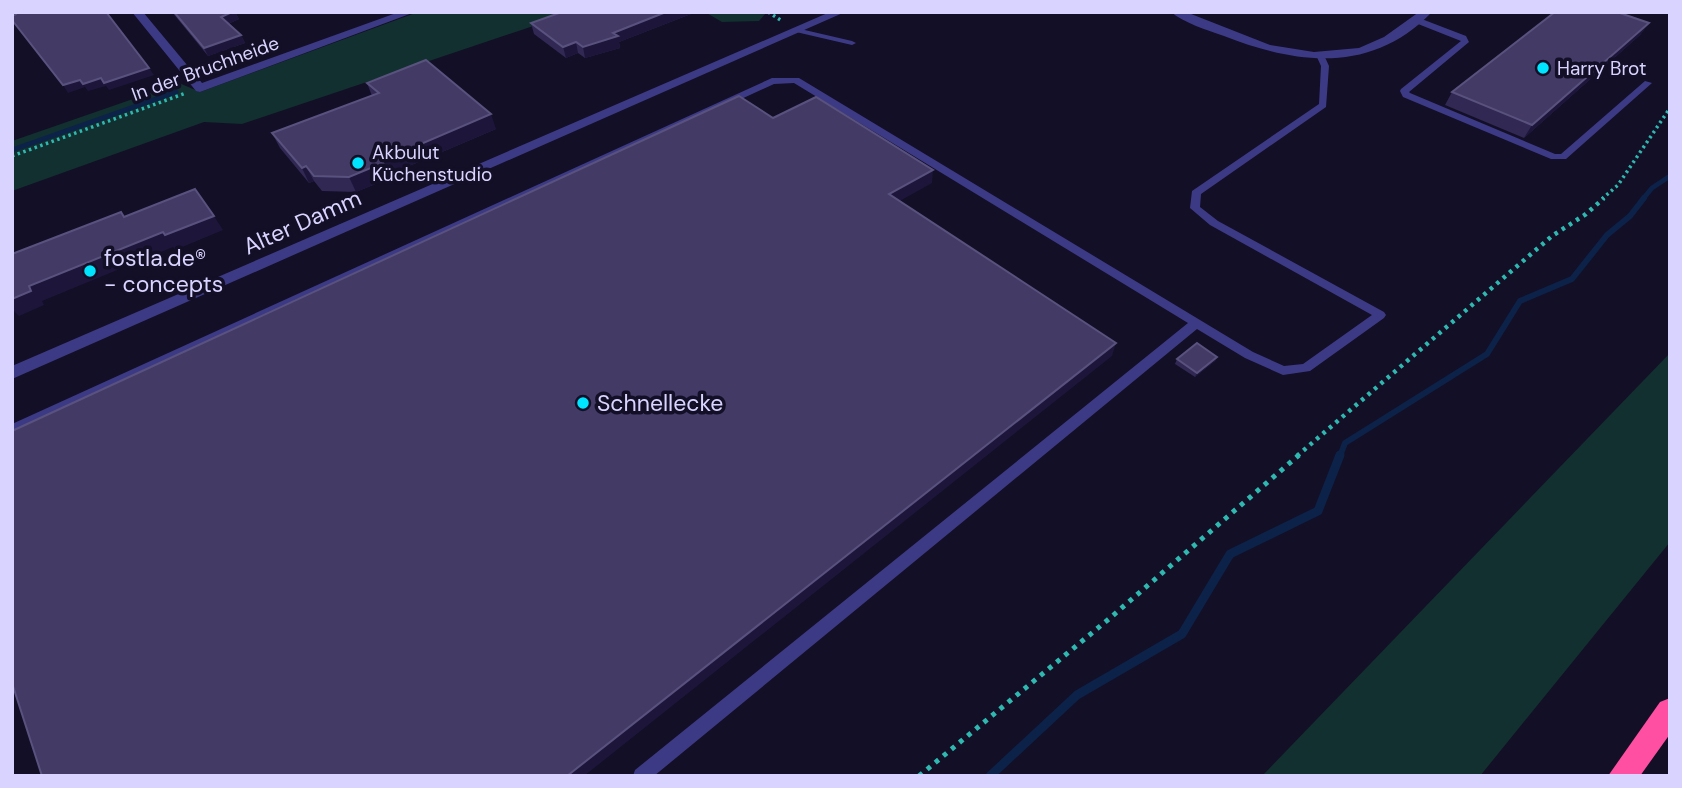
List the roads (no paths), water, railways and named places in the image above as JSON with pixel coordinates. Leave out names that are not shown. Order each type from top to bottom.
[{"type":"highway","points":[[1622,776],[1670,711]]},
{"type":"street","name":"In der Bruchheide","points":[[136,12],[200,88],[410,12]]},
{"type":"street","name":"Alter Damm","points":[[12,373],[840,12]]},
{"type":"street","points":[[1176,12],[1260,46],[1320,55],[1362,51],[1380,43],[1427,12]]},
{"type":"lane","points":[[1416,20],[1463,38],[1465,42],[1404,90],[1406,95],[1554,157],[1563,157],[1648,83]]},
{"type":"lane","points":[[799,30],[852,43]]},
{"type":"lane","points":[[12,430],[772,81],[796,80],[1249,355],[1283,371],[1306,368],[1380,315],[1214,223],[1195,208],[1196,193],[1323,105],[1325,66],[1320,55]]},
{"type":"lane","points":[[641,776],[1196,323]]},
{"type":"waterway","points":[[12,150],[176,92]]},
{"type":"waterway","points":[[1643,199],[1652,188],[1670,176]]},
{"type":"waterway","points":[[1340,456],[1345,443],[1487,354],[1520,301],[1572,279],[1607,235],[1630,216],[1644,198]]},
{"type":"waterway","points":[[990,776],[1077,695],[1182,634],[1230,554],[1318,511],[1340,455]]},
{"type":"place","name":"Harry Brot","points":[[1543,68]]},
{"type":"place","name":"Akbulut Küchenstudio","points":[[358,163]]},
{"type":"place","name":"fostla.de® - concepts","points":[[90,271]]},
{"type":"place","name":"Schnellecke","points":[[583,403]]}]
